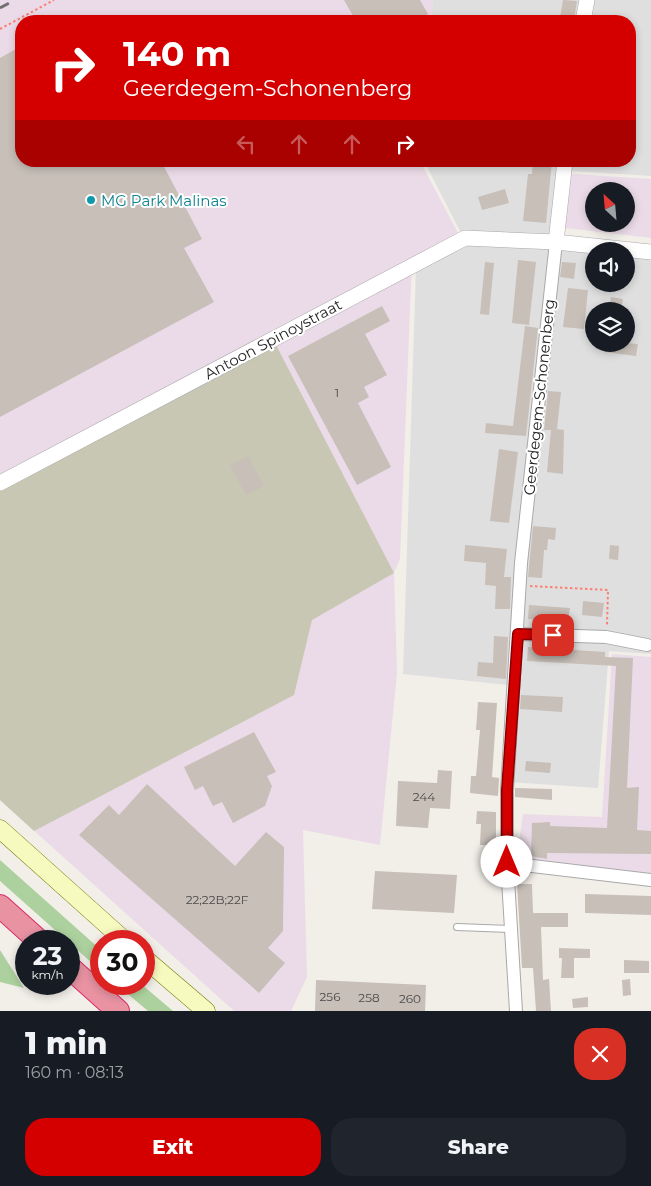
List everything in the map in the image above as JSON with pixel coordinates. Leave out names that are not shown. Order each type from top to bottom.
[{"type":"highway","points":[[0,906],[27,930]]},
{"type":"highway","points":[[80,978],[118,1011]]},
{"type":"main road","points":[[0,830],[113,930]]},
{"type":"main road","points":[[155,967],[206,1011]]},
{"type":"street","points":[[584,15],[588,0]]},
{"type":"street","name":"Geerdegem-Schonenberg","points":[[516,1011],[507,862],[507,790],[521,562],[564,167]]},
{"type":"street","name":"Antoon Spinoystraat","points":[[0,483],[465,238],[556,242],[651,252]]},
{"type":"street","points":[[518,634],[606,637],[647,645]]},
{"type":"street","points":[[507,862],[651,880]]},
{"type":"lane","points":[[456,927],[510,928]]},
{"type":"path","points":[[26,15],[54,0]]},
{"type":"path","points":[[0,29],[15,21]]},
{"type":"path","points":[[530,586],[608,590],[606,637]]},
{"type":"shaded area","points":[[0,0],[433,0],[432,15],[15,15],[15,167],[423,167],[458,233],[412,260],[400,559],[394,573],[397,673],[380,845],[303,830],[307,977],[291,1011],[234,1011],[155,940],[155,930],[144,930],[0,800]]},
{"type":"shaded area","points":[[433,0],[651,0],[651,176],[569,171],[559,246],[585,250],[585,292],[635,292],[635,255],[651,257],[651,654],[609,651],[598,788],[509,782],[516,686],[403,674],[416,267],[463,237],[427,167],[636,167],[636,15],[432,15]]},
{"type":"shaded area","points":[[572,174],[651,179],[651,238],[599,232],[635,232],[635,182],[585,182],[585,230],[565,228]]},
{"type":"shaded area","points":[[275,343],[394,573],[312,620],[294,695],[34,831],[0,800],[0,490]]},
{"type":"shaded area","points":[[612,654],[651,657],[651,881],[515,869],[523,814],[602,817]]},
{"type":"green space","points":[[0,860],[79,930],[55,930],[0,881]]},
{"type":"green space","points":[[80,931],[90,940],[90,961],[80,952]]},
{"type":"green space","points":[[0,950],[15,974],[15,986],[0,982]]},
{"type":"green space","points":[[129,995],[154,995],[173,1011],[148,1011]]},
{"type":"building","points":[[344,0],[420,0],[428,14],[426,15],[353,15]]},
{"type":"building","points":[[563,0],[577,1],[575,15],[560,15]]},
{"type":"building","name":"MG Park Malinas","points":[[15,49],[15,167],[164,167],[202,239],[184,248],[214,302],[0,417],[0,58]]},
{"type":"building","points":[[533,167],[551,167],[546,223],[523,221],[528,174],[532,174]]},
{"type":"building","points":[[505,189],[509,203],[482,210],[478,197]]},
{"type":"building","points":[[518,260],[536,262],[529,325],[512,323]]},
{"type":"building","points":[[485,262],[494,263],[489,315],[480,314]]},
{"type":"building","points":[[562,262],[576,263],[574,279],[560,277]]},
{"type":"building","points":[[568,288],[585,290],[585,292],[588,292],[587,302],[585,302],[584,329],[563,327]]},
{"type":"building","points":[[611,297],[623,299],[622,302],[610,302]]},
{"type":"building","points":[[382,306],[390,321],[365,334],[387,375],[364,387],[369,397],[358,403],[391,467],[357,485],[288,356]]},
{"type":"building","points":[[525,326],[538,328],[526,436],[485,433],[486,423],[513,426]]},
{"type":"building","points":[[635,344],[638,344],[636,356],[605,352],[635,352]]},
{"type":"building","points":[[548,391],[561,392],[557,429],[564,430],[563,474],[547,472],[551,430],[544,430]]},
{"type":"building","points":[[499,449],[518,452],[509,523],[490,521]]},
{"type":"building","points":[[248,456],[264,486],[246,495],[230,465]]},
{"type":"building","points":[[533,526],[556,528],[555,540],[548,539],[547,550],[544,550],[542,578],[528,577]]},
{"type":"building","points":[[465,545],[507,549],[504,577],[511,577],[510,609],[495,609],[496,586],[485,585],[486,563],[464,561]]},
{"type":"building","points":[[610,545],[619,546],[618,560],[609,559]]},
{"type":"building","points":[[583,601],[604,603],[602,617],[582,615]]},
{"type":"building","points":[[529,605],[570,608],[568,621],[528,619]]},
{"type":"building","points":[[494,636],[508,637],[506,679],[477,676],[478,662],[493,663]]},
{"type":"building","points":[[528,647],[605,652],[605,657],[633,658],[627,788],[639,787],[637,830],[651,831],[651,854],[547,853],[547,859],[531,856],[532,823],[550,822],[550,826],[607,828],[616,666],[527,661]]},
{"type":"building","points":[[521,695],[563,697],[562,712],[520,709]]},
{"type":"building","points":[[478,702],[497,703],[492,777],[499,778],[498,796],[470,793],[471,776],[476,776],[480,730],[476,730]]},
{"type":"building","points":[[254,732],[276,772],[267,776],[272,786],[265,806],[233,823],[222,802],[213,806],[203,786],[195,790],[184,767]]},
{"type":"building","points":[[526,761],[551,763],[550,773],[525,771]]},
{"type":"building","points":[[438,770],[452,771],[450,809],[430,808],[428,828],[396,826],[398,781],[437,783]]},
{"type":"building","points":[[147,784],[235,866],[266,832],[284,847],[283,931],[268,948],[285,963],[259,993],[79,835],[109,805],[119,815]]},
{"type":"building","points":[[515,788],[552,789],[552,800],[515,797]]},
{"type":"building","points":[[477,811],[496,812],[496,845],[480,845],[481,824],[476,824]]},
{"type":"building","points":[[375,871],[457,875],[454,913],[372,909]]},
{"type":"building","points":[[517,884],[532,884],[533,913],[568,913],[568,927],[541,927],[543,980],[549,979],[551,1011],[536,1011],[533,968],[522,968]]},
{"type":"building","points":[[585,894],[651,896],[651,915],[585,913]]},
{"type":"building","points":[[559,948],[590,949],[590,958],[574,958],[574,978],[561,978],[562,958],[559,958]]},
{"type":"building","points":[[624,960],[649,961],[649,973],[624,973]]},
{"type":"building","points":[[630,979],[631,995],[623,996],[622,980]]},
{"type":"building","points":[[316,980],[426,985],[425,1011],[315,1011]]},
{"type":"building","points":[[588,997],[588,1007],[573,1008],[572,999]]},
{"type":"railway","points":[[0,8],[15,0]]},
{"type":"place","name":"MG Park Malinas","points":[[91,200]]},
{"type":"route","points":[[507,862],[507,790],[518,634],[553,635]]}]
